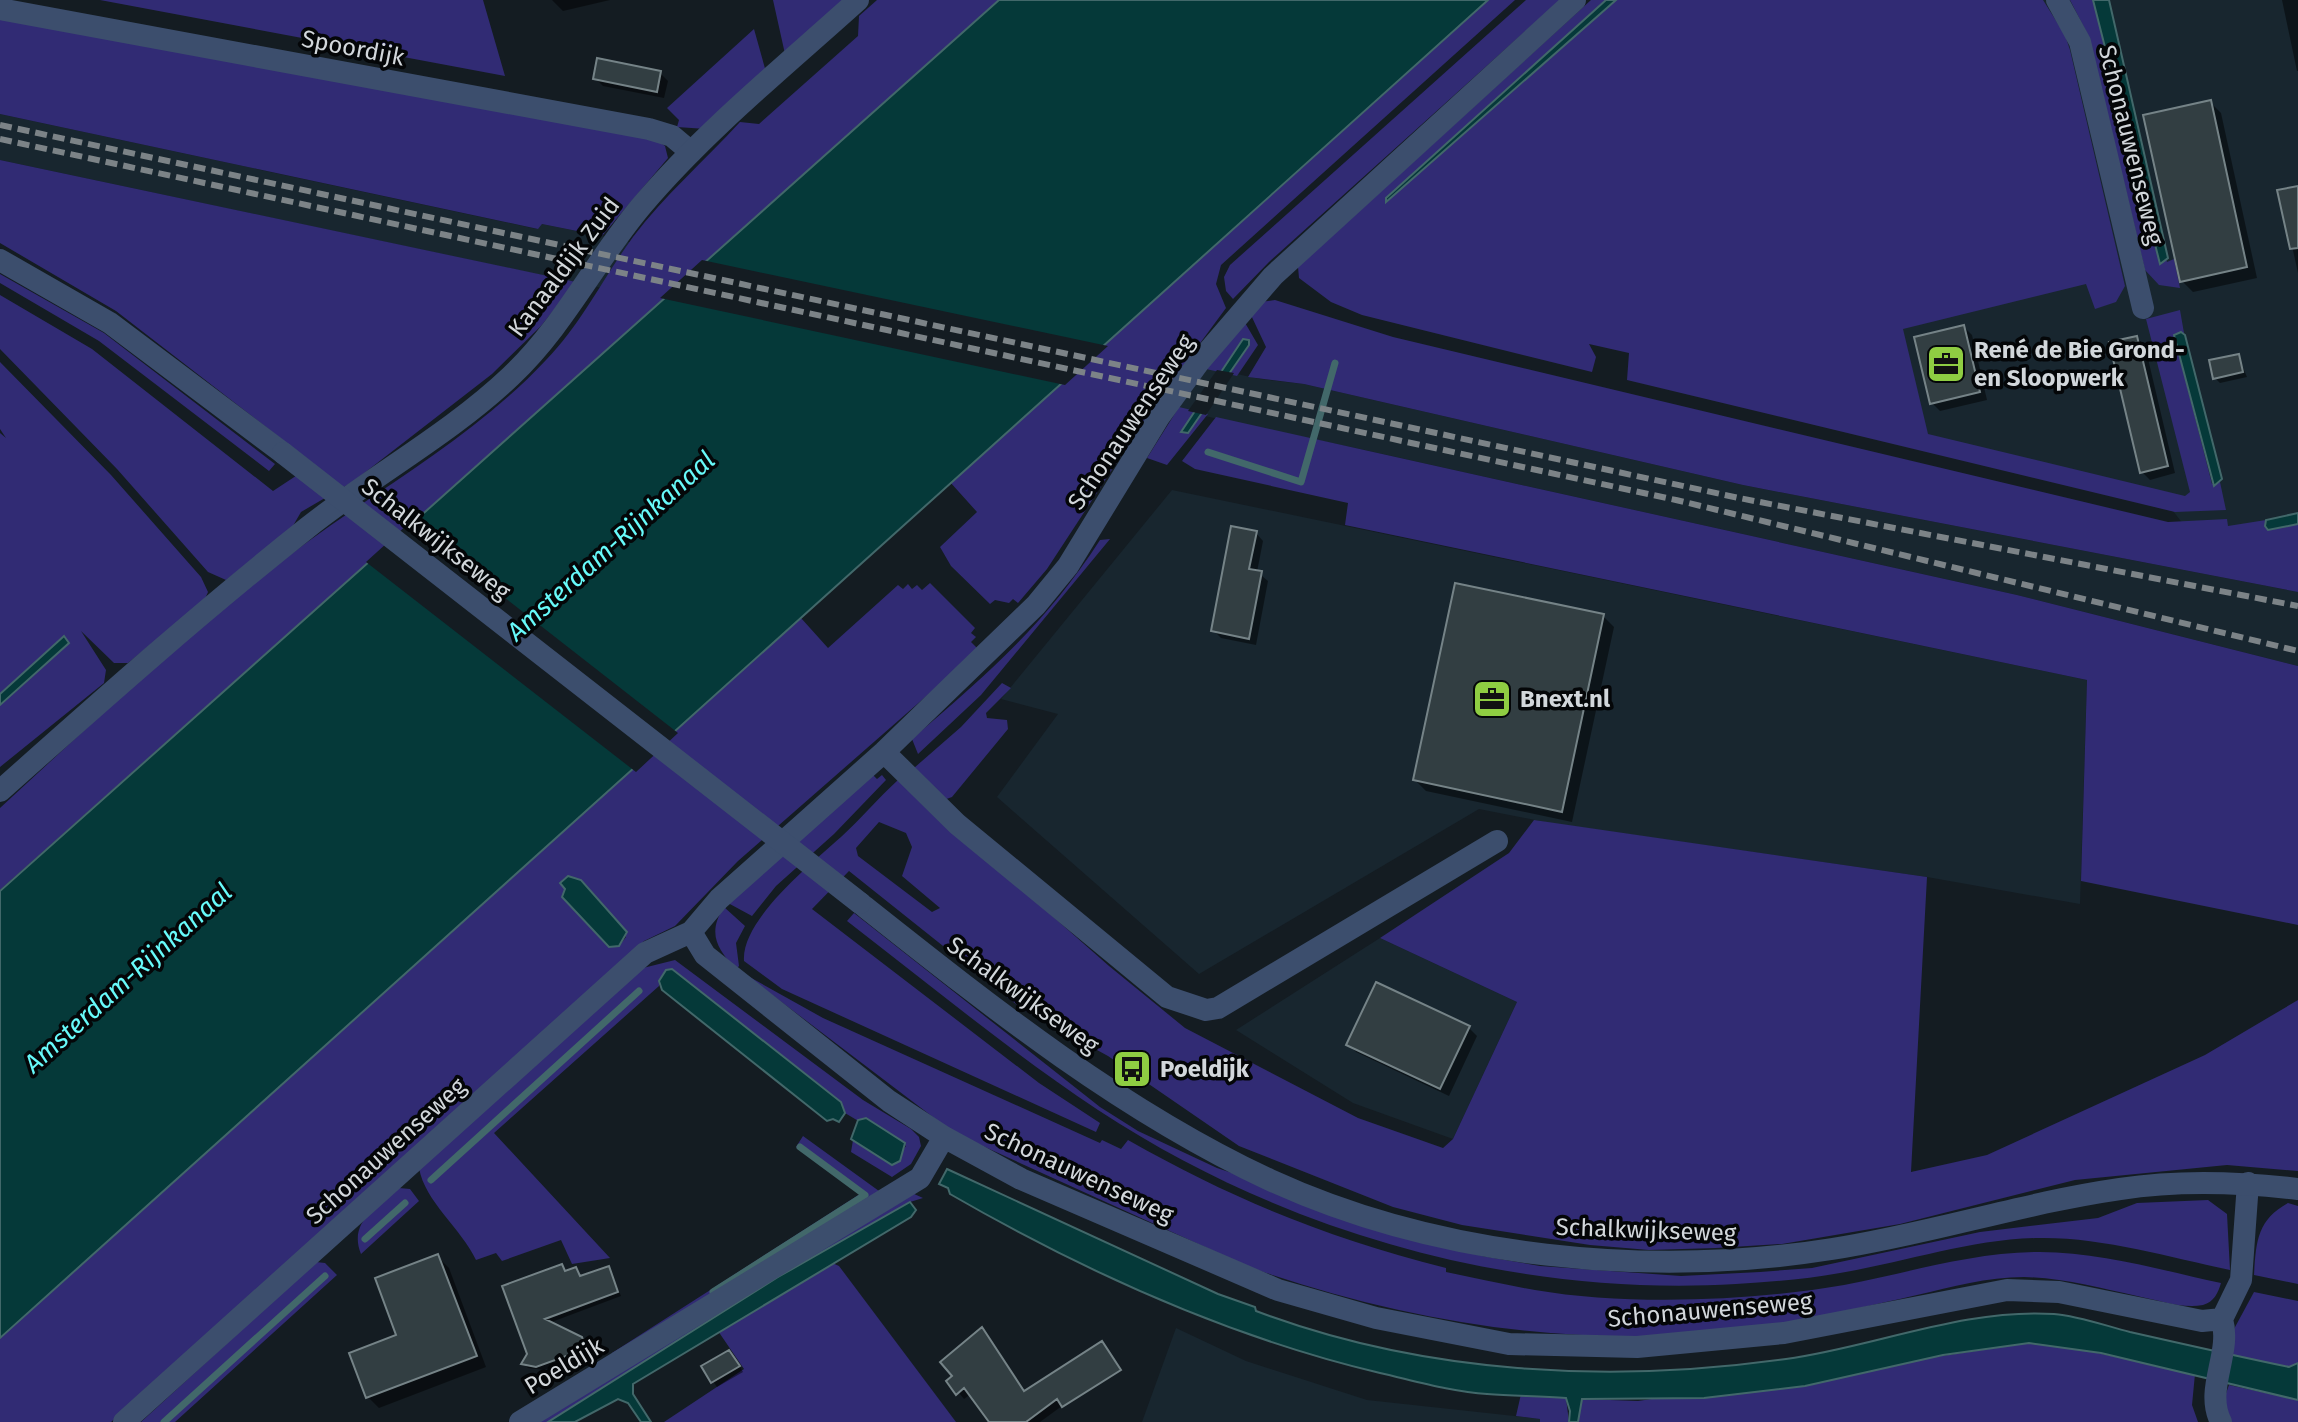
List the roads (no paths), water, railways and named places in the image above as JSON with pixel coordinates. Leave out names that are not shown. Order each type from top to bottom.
[{"type":"street","name":"Kanaaldijk Zuid","points":[[0,791],[141,666],[310,525],[377,479],[510,377],[581,295],[616,238],[691,152],[858,0]]},
{"type":"street","name":"Schonauwenseweg","points":[[124,1422],[645,953],[691,932],[719,899],[1008,636],[1068,566],[1159,417],[1199,362],[1273,276],[1575,0]]},
{"type":"street","name":"Schonauwenseweg","points":[[2057,0],[2080,42],[2143,308]]},
{"type":"street","name":"Spoordijk","points":[[0,9],[649,129],[672,136],[691,152]]},
{"type":"street","name":"Schalkwijkseweg","points":[[0,260],[110,323],[283,453],[1002,1016],[1184,1136],[1273,1181],[1455,1242],[1596,1259],[1681,1262],[1776,1258],[1856,1246],[2122,1188],[2248,1183],[2298,1189]]},
{"type":"street","points":[[884,752],[967,833],[1167,997],[1206,1010],[1218,1008],[1497,841]]},
{"type":"street","name":"Schonauwenseweg","points":[[691,932],[705,955],[839,1064],[944,1137],[1021,1179],[1278,1290],[1376,1318],[1509,1344],[1637,1347],[1784,1333],[2007,1290],[2059,1292],[2202,1321],[2222,1319]]},
{"type":"street","name":"Poeldijk","points":[[520,1422],[920,1178],[944,1137]]},
{"type":"street","points":[[2221,1422],[2215,1411],[2216,1388],[2225,1348],[2222,1319],[2241,1280],[2248,1183]]},
{"type":"water","name":"Amsterdam-Rijnkanaal","points":[[999,0],[1488,0],[0,1338],[0,891]]},
{"type":"water","points":[[1606,0],[1616,0],[1386,202],[1386,198]]},
{"type":"water","points":[[2093,0],[2109,0],[2168,258],[2160,264]]},
{"type":"water","points":[[2181,332],[2185,335],[2222,479],[2214,486],[2174,335]]},
{"type":"water","points":[[1243,339],[1249,340],[1249,345],[1188,433],[1181,432]]},
{"type":"water","points":[[2298,513],[2298,524],[2268,530],[2265,526],[2266,520]]},
{"type":"water","points":[[64,636],[69,643],[0,705],[0,694]]},
{"type":"water","points":[[568,876],[581,880],[627,932],[619,946],[609,947],[562,897],[565,889],[560,883]]},
{"type":"water","points":[[672,969],[841,1102],[845,1113],[839,1122],[833,1119],[827,1121],[662,990],[659,981],[666,970]]},
{"type":"water","points":[[866,1118],[905,1143],[900,1161],[892,1165],[851,1139],[858,1120]]},
{"type":"water","points":[[947,1169],[1218,1294],[1255,1307],[1256,1311],[1385,1349],[1518,1368],[1652,1371],[1786,1359],[1952,1322],[2020,1314],[2054,1314],[2289,1367],[2298,1363],[2298,1400],[2101,1353],[2029,1343],[1943,1355],[1805,1386],[1704,1398],[1582,1399],[1578,1422],[1569,1422],[1566,1398],[1474,1393],[1434,1386],[1323,1358],[1213,1321],[1053,1250],[950,1194],[948,1188],[939,1184]]},
{"type":"water","points":[[910,1202],[916,1210],[911,1217],[633,1384],[633,1394],[651,1422],[641,1422],[628,1403],[618,1399],[575,1422],[548,1422],[778,1277]]},
{"type":"waterway","points":[[1208,452],[1301,482],[1335,363]]},
{"type":"waterway","points":[[431,1180],[639,991]]},
{"type":"waterway","points":[[713,1292],[865,1195],[800,1147]]},
{"type":"waterway","points":[[365,1239],[405,1203]]},
{"type":"waterway","points":[[164,1422],[325,1276]]},
{"type":"railway","points":[[0,125],[1739,498],[2298,606]]},
{"type":"railway","points":[[0,139],[1676,500],[2298,651]]},
{"type":"place","name":"René de Bie Grond- en Sloopwerk","points":[[1946,364]]},
{"type":"place","name":"Bnext.nl","points":[[1492,699]]},
{"type":"place","name":"Poeldijk","points":[[1132,1069]]}]
